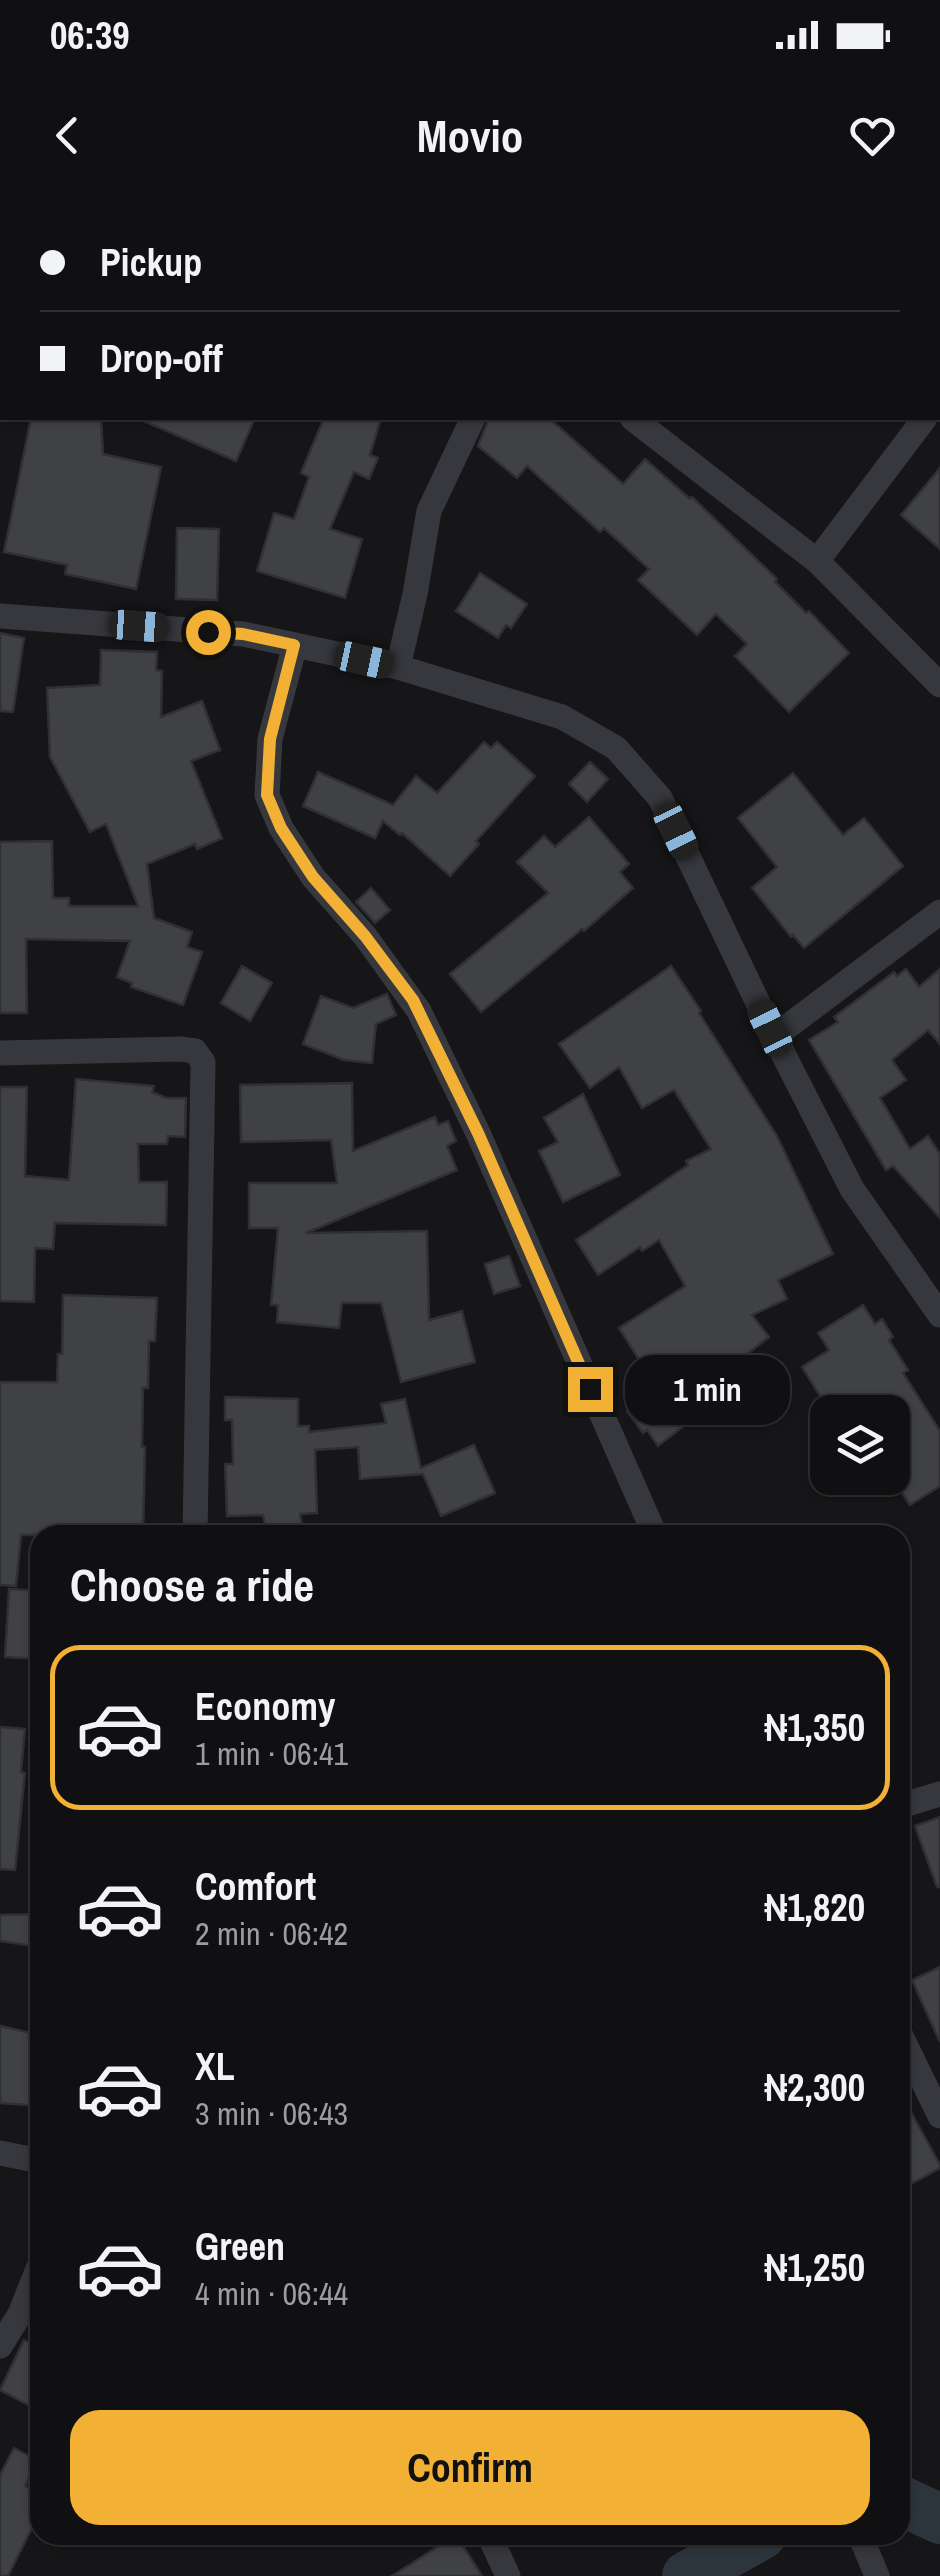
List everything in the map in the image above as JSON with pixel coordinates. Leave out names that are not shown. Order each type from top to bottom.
[{"type":"street","points":[[398,667],[416,594],[429,512],[471,420]]},
{"type":"street","points":[[635,420],[817,561],[940,685]]},
{"type":"street","points":[[817,561],[923,420]]},
{"type":"street","points":[[0,616],[243,634],[398,667],[562,717],[616,748],[660,798],[852,1189],[940,1315]]},
{"type":"street","points":[[294,645],[270,739],[267,795],[281,828],[313,877],[365,936],[419,1011],[478,1133],[650,1525]]},
{"type":"street","points":[[774,1036],[940,912]]},
{"type":"street","points":[[0,1052],[180,1049],[195,1052],[203,1062],[195,1525]]},
{"type":"street","points":[[910,1803],[940,1794]]},
{"type":"street","points":[[910,2054],[939,2112]]},
{"type":"street","points":[[0,2153],[30,2159]]},
{"type":"street","points":[[0,2346],[30,2289]]},
{"type":"street","points":[[494,2545],[508,2576]]},
{"type":"street","points":[[864,2545],[878,2576]]},
{"type":"building","points":[[31,420],[101,420],[103,454],[161,467],[136,589],[65,574],[67,565],[4,552]]},
{"type":"building","points":[[142,420],[254,420],[236,461]]},
{"type":"building","points":[[323,420],[380,420],[370,455],[378,458],[369,479],[354,472],[330,529],[362,539],[345,598],[257,571],[274,513],[294,519],[309,477],[301,473]]},
{"type":"building","points":[[488,420],[551,420],[623,484],[645,459],[692,497],[849,653],[789,712],[735,656],[747,644],[716,614],[697,635],[638,580],[649,569],[604,528],[600,532],[527,466],[517,478],[478,446]]},
{"type":"building","points":[[940,468],[940,549],[901,515]]},
{"type":"building","points":[[177,528],[219,529],[217,600],[176,599]]},
{"type":"building","points":[[480,573],[527,604],[511,628],[506,625],[498,638],[456,611]]},
{"type":"building","points":[[0,633],[24,638],[13,712],[0,711]]},
{"type":"building","points":[[101,650],[157,652],[156,670],[162,671],[161,717],[202,701],[220,750],[191,761],[222,838],[197,849],[195,844],[147,864],[154,918],[192,932],[187,947],[202,952],[183,1005],[131,987],[132,983],[117,977],[130,941],[26,939],[27,1013],[0,1013],[0,842],[52,841],[53,898],[69,898],[69,906],[138,906],[106,824],[90,832],[50,757],[47,688],[100,685]]},
{"type":"building","points":[[484,742],[491,748],[497,742],[535,776],[450,876],[383,821],[375,838],[303,806],[318,772],[393,805],[416,776],[437,793]]},
{"type":"building","points":[[590,762],[608,779],[587,802],[569,784]]},
{"type":"building","points":[[793,773],[843,835],[864,818],[903,866],[804,948],[752,888],[777,867],[738,818]]},
{"type":"building","points":[[589,817],[629,864],[620,872],[633,888],[481,1012],[450,974],[548,893],[517,862],[544,836],[555,847]]},
{"type":"building","points":[[371,888],[390,910],[375,923],[356,902]]},
{"type":"building","points":[[242,966],[272,983],[250,1021],[221,1003]]},
{"type":"building","points":[[671,966],[777,1136],[833,1254],[778,1280],[787,1299],[752,1315],[769,1337],[725,1371],[733,1381],[705,1403],[708,1407],[658,1446],[627,1411],[657,1388],[619,1328],[685,1286],[659,1240],[642,1251],[640,1247],[598,1275],[576,1240],[688,1165],[686,1161],[711,1149],[674,1090],[642,1108],[619,1067],[590,1088],[559,1044]]},
{"type":"building","points":[[906,969],[919,987],[940,969],[940,1044],[928,1030],[892,1060],[906,1080],[880,1098],[910,1149],[928,1136],[940,1154],[940,1218],[893,1166],[886,1170],[809,1040],[838,1022],[834,1017],[894,972],[897,976]]},
{"type":"building","points":[[387,994],[396,1015],[376,1024],[372,1063],[344,1060],[303,1044],[321,996],[353,1008]]},
{"type":"building","points":[[76,1079],[154,1086],[152,1092],[166,1098],[186,1098],[185,1137],[168,1136],[167,1144],[138,1144],[139,1182],[167,1182],[166,1225],[55,1223],[53,1249],[35,1248],[34,1302],[0,1301],[0,1087],[27,1087],[25,1176],[69,1180]]},
{"type":"building","points":[[352,1083],[353,1151],[435,1117],[438,1125],[448,1121],[456,1141],[447,1146],[457,1170],[306,1233],[427,1231],[429,1320],[462,1311],[475,1362],[401,1382],[381,1303],[342,1303],[339,1328],[277,1322],[278,1305],[271,1305],[278,1228],[249,1228],[249,1183],[337,1183],[331,1140],[241,1142],[240,1085]]},
{"type":"building","points":[[583,1094],[620,1175],[563,1202],[539,1151],[558,1142],[544,1118]]},
{"type":"building","points":[[509,1256],[520,1286],[494,1294],[485,1264]]},
{"type":"building","points":[[63,1295],[157,1298],[155,1341],[149,1341],[148,1388],[143,1388],[143,1525],[30,1525],[30,1535],[21,1535],[16,1586],[0,1585],[0,1382],[57,1382],[58,1354],[62,1354]]},
{"type":"building","points":[[863,1305],[875,1324],[882,1319],[893,1337],[889,1340],[908,1370],[903,1373],[940,1431],[940,1486],[910,1505],[904,1495],[910,1495],[910,1395],[819,1395],[802,1367],[829,1350],[818,1333]]},
{"type":"building","points":[[225,1397],[298,1399],[298,1426],[309,1426],[309,1432],[386,1423],[381,1404],[405,1399],[421,1468],[474,1445],[495,1493],[441,1516],[423,1474],[360,1479],[358,1447],[315,1450],[317,1513],[300,1514],[302,1525],[265,1525],[263,1515],[227,1516],[225,1464],[233,1464],[232,1420],[225,1420]]},
{"type":"building","points":[[9,1589],[30,1590],[30,1658],[5,1657]]},
{"type":"building","points":[[0,1727],[25,1729],[21,1772],[25,1773],[15,1870],[0,1869]]},
{"type":"building","points":[[940,1817],[940,1887],[937,1887],[915,1826]]},
{"type":"building","points":[[30,1914],[30,1946],[0,1941],[0,1915]]},
{"type":"building","points":[[940,1967],[940,2042],[912,1980]]},
{"type":"building","points":[[0,2026],[30,2033],[30,2105],[0,2103]]},
{"type":"building","points":[[910,2110],[940,2165],[910,2184]]},
{"type":"building","points":[[24,2340],[30,2343],[30,2406],[0,2390]]},
{"type":"building","points":[[14,2448],[30,2456],[30,2475],[25,2486],[30,2489],[30,2532],[8,2576],[0,2576],[0,2475]]},
{"type":"building","points":[[440,2545],[462,2545],[482,2576],[392,2576]]},
{"type":"waterway","points":[[910,2505],[940,2519]]},
{"type":"waterway","points":[[687,2576],[743,2545]]},
{"type":"route","points":[[208,632],[243,634],[294,645],[270,739],[267,795],[281,828],[313,877],[365,936],[413,1000],[478,1133],[590,1389]]}]
